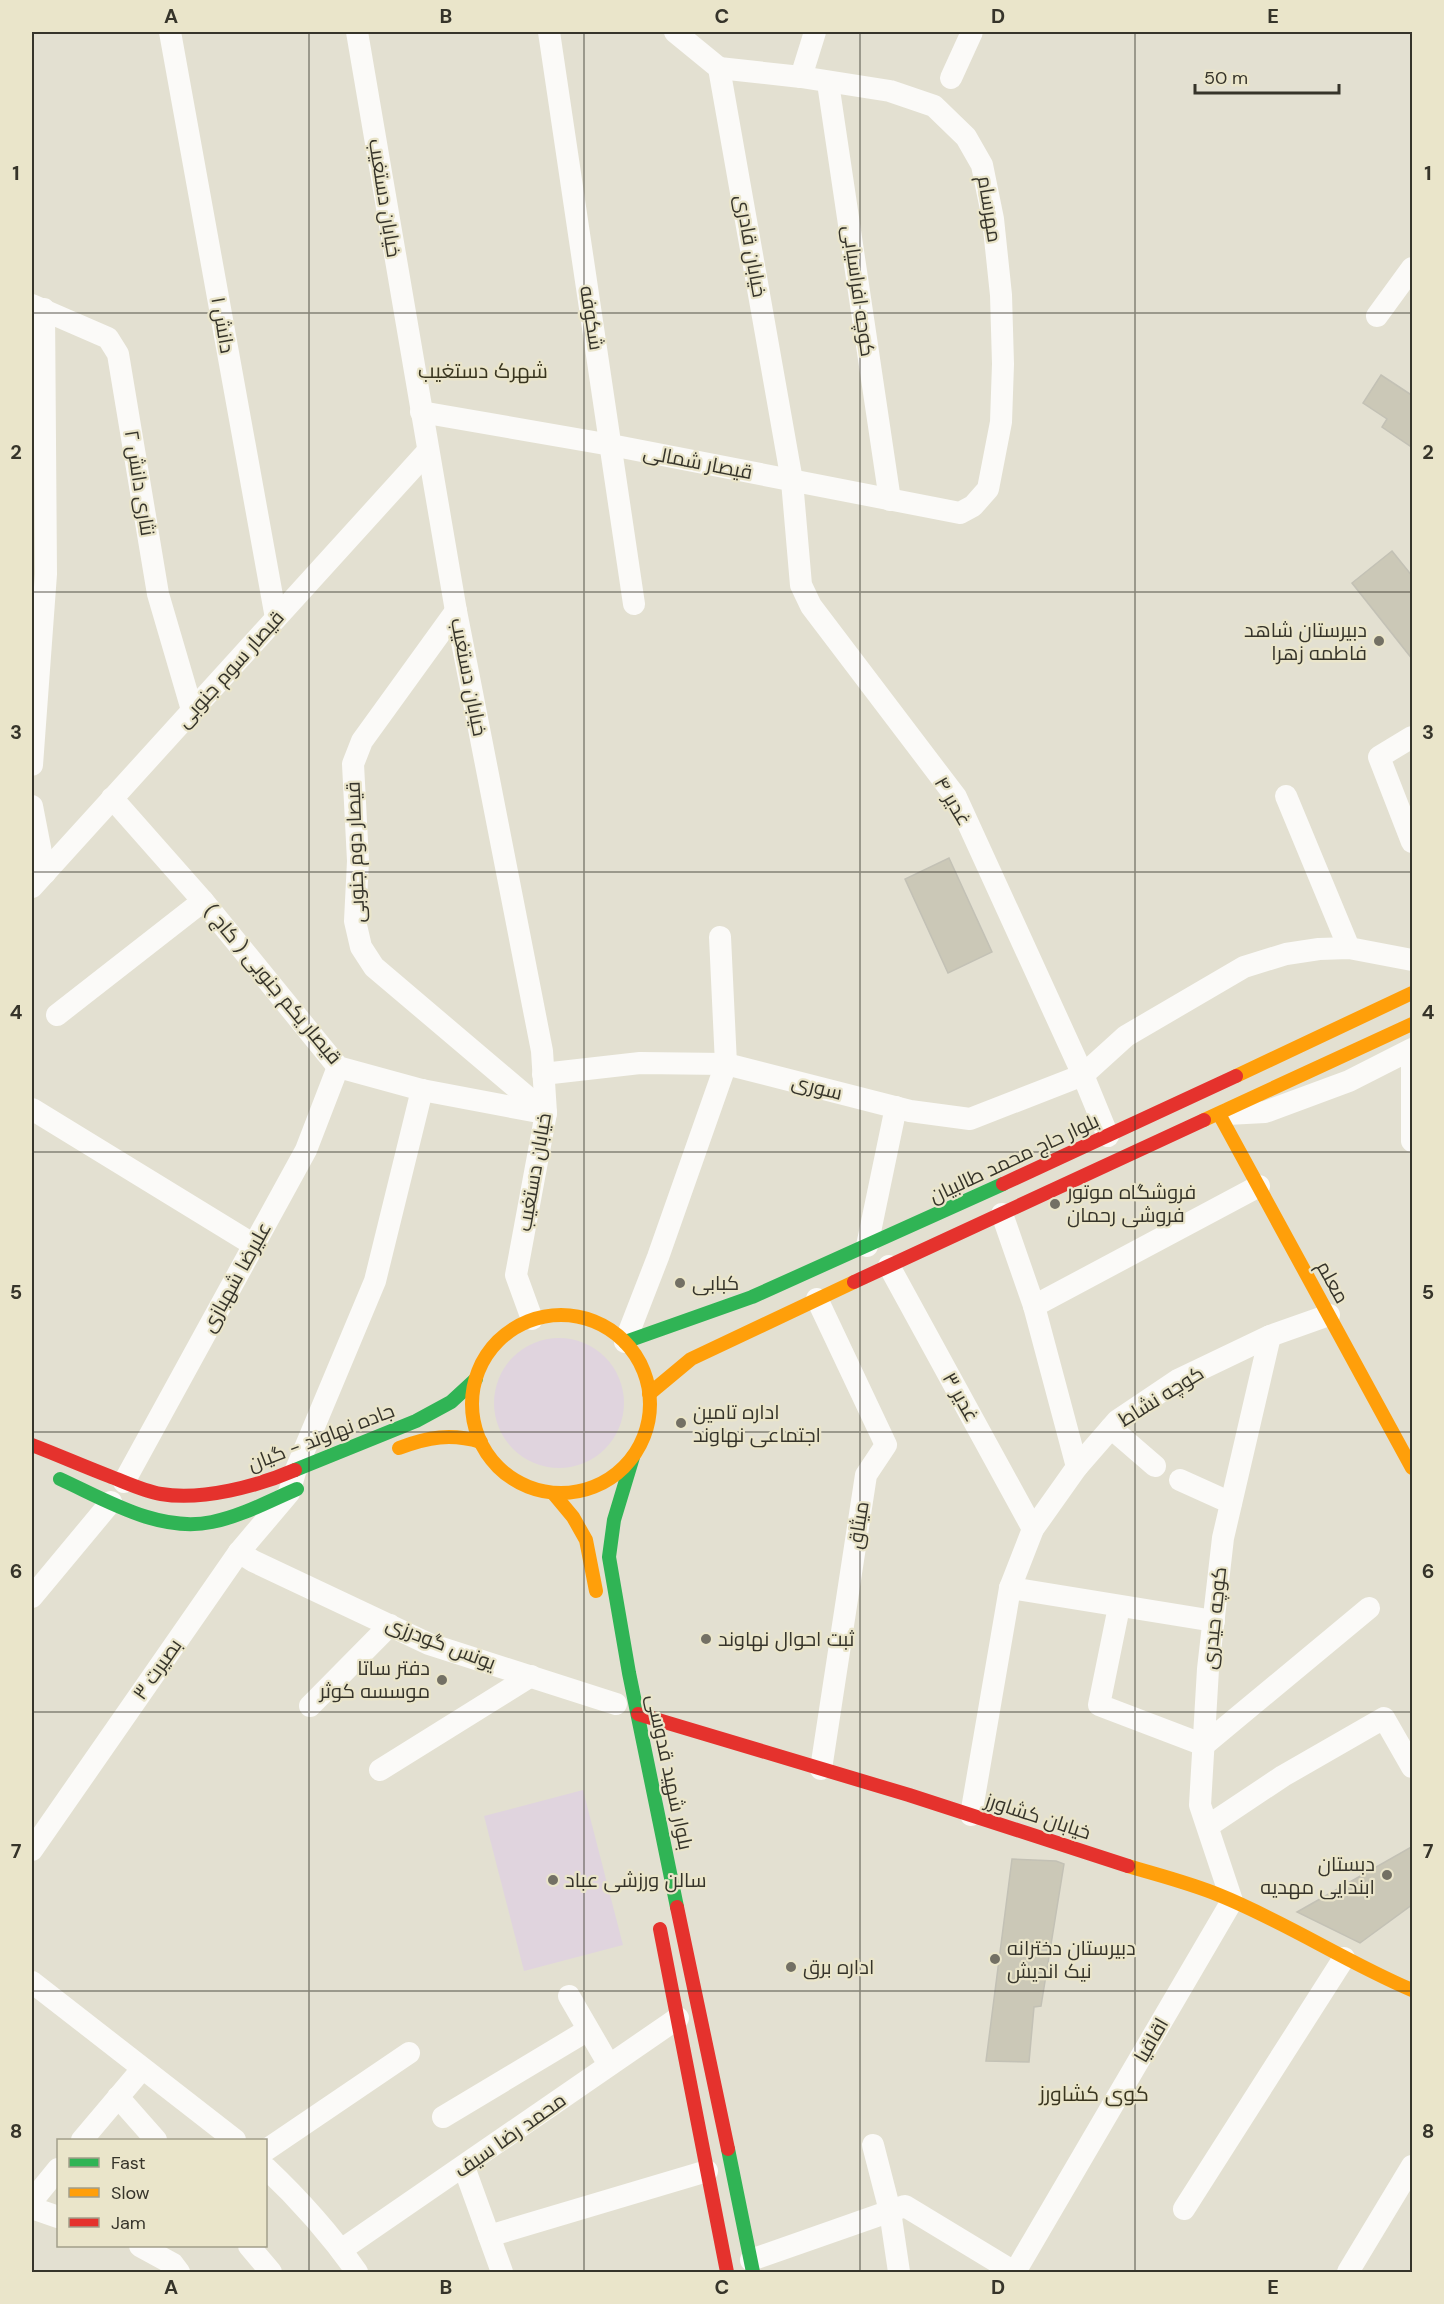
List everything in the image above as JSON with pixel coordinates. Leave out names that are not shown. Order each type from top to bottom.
[{"type":"main road","name":"بلوار حاج محمد طالبیان","points":[[625,1342],[678,1327],[755,1297],[1108,1136],[1413,993]]},
{"type":"main road","points":[[649,1394],[691,1359],[1413,1024]]},
{"type":"main road","name":"معلم","points":[[1220,1114],[1413,1468]]},
{"type":"main road","points":[[557,1314],[582,1317],[605,1326],[625,1342],[637,1357],[645,1375],[649,1394],[649,1416],[643,1437],[633,1456],[611,1478],[583,1491],[553,1493],[528,1487],[507,1475],[489,1457],[477,1435],[472,1410],[476,1379],[493,1345],[511,1329],[532,1319],[557,1314]]},
{"type":"main road","name":"جاده نهاوند - گیان","points":[[51,1475],[111,1502],[160,1520],[185,1526],[223,1519],[433,1413],[451,1402],[476,1379]]},
{"type":"main road","name":"جاده نهاوند - گیان","points":[[388,1453],[436,1435],[450,1435],[481,1442]]},
{"type":"main road","name":"جاده نهاوند - گیان","points":[[32,1445],[124,1482],[161,1494],[187,1495],[222,1492],[277,1479],[298,1483]]},
{"type":"main road","name":"بلوار شهید قدوسی","points":[[633,1456],[614,1520],[609,1557],[638,1714],[752,2266]]},
{"type":"main road","points":[[553,1493],[573,1517],[586,1540],[599,1608]]},
{"type":"main road","name":"خیابان کشاورز","points":[[638,1714],[971,1815],[1219,1895],[1299,1933],[1344,1958],[1407,1984]]},
{"type":"main road","points":[[657,1913],[727,2272]]},
{"type":"street","name":"دانش ۱","points":[[170,32],[276,618]]},
{"type":"street","name":"خیابان دستغیب","points":[[357,32],[456,611],[542,1051],[546,1113],[516,1275],[532,1319]]},
{"type":"street","name":"شکوفه","points":[[549,32],[634,604]]},
{"type":"street","points":[[675,32],[719,68]]},
{"type":"street","points":[[801,77],[815,32]]},
{"type":"street","points":[[951,78],[972,32]]},
{"type":"street","name":"مهرسام","points":[[719,68],[801,77],[890,91],[934,106],[966,137],[982,165],[993,219],[1001,295],[1003,364],[1001,422],[988,489],[973,506]]},
{"type":"street","name":"خیابان قادری","points":[[719,68],[792,481]]},
{"type":"street","name":"کوچه افراسیابی","points":[[828,82],[890,500]]},
{"type":"street","points":[[1377,316],[1413,268]]},
{"type":"street","points":[[32,765],[39,571],[38,307]]},
{"type":"street","name":"نثاری دانش ۲","points":[[38,307],[108,338],[118,354],[158,594],[192,711]]},
{"type":"street","name":"قیصار شمالی","points":[[421,412],[611,445],[960,513],[973,506]]},
{"type":"street","name":"قیصار سوم جنوبی","points":[[38,880],[428,451]]},
{"type":"street","name":"غدیر ۴","points":[[792,481],[801,585],[811,606],[956,797],[1083,1075],[1108,1136]]},
{"type":"street","name":"قیصار دوم جنوبی","points":[[456,611],[362,741],[353,764],[358,861],[355,921],[361,947],[374,967],[546,1113]]},
{"type":"street","points":[[1413,737],[1379,758],[1413,842]]},
{"type":"street","points":[[1286,796],[1349,948]]},
{"type":"street","name":"قیصار یکم جنوبی ( کاج )","points":[[112,798],[203,901],[338,1067],[423,1090],[546,1113]]},
{"type":"street","points":[[32,806],[38,880]]},
{"type":"street","points":[[57,1016],[203,901]]},
{"type":"street","points":[[625,1342],[658,1257],[726,1064],[720,937]]},
{"type":"street","points":[[1083,1075],[1126,1036],[1244,967],[1286,954],[1319,949],[1349,948],[1413,960]]},
{"type":"street","points":[[1220,1114],[1265,1112],[1349,1081],[1412,1049],[1412,1138]]},
{"type":"street","name":"سوری","points":[[543,1074],[640,1063],[726,1064],[896,1107],[970,1119],[1083,1075]]},
{"type":"street","name":"علیرضا شهبازی","points":[[124,1482],[306,1150],[338,1067]]},
{"type":"street","name":"بصیرت ۳","points":[[32,1850],[239,1552],[298,1483],[375,1281],[423,1090]]},
{"type":"street","points":[[867,1246],[896,1107]]},
{"type":"street","points":[[32,1108],[254,1245]]},
{"type":"street","points":[[1034,1306],[1259,1186]]},
{"type":"street","points":[[1002,1214],[1034,1306],[1077,1467]]},
{"type":"street","name":"غدیر ۳","points":[[889,1266],[1033,1529]]},
{"type":"street","name":"میثاق","points":[[817,1299],[886,1445],[866,1475],[822,1769]]},
{"type":"street","name":"کوچه نشاط","points":[[971,1815],[1010,1588],[1033,1529],[1077,1467],[1117,1421],[1178,1380],[1270,1336],[1329,1315]]},
{"type":"street","name":"کوچه حیدری","points":[[1232,1901],[1200,1805],[1204,1744],[1223,1538],[1270,1336]]},
{"type":"street","points":[[1111,1428],[1155,1466]]},
{"type":"street","points":[[1180,1480],[1231,1503]]},
{"type":"street","points":[[32,1598],[111,1502]]},
{"type":"street","name":"یونس گودرزی","points":[[239,1552],[253,1561],[429,1644],[616,1704]]},
{"type":"street","points":[[1010,1588],[1214,1621]]},
{"type":"street","points":[[1119,1607],[1099,1706],[1204,1744],[1369,1608]]},
{"type":"street","points":[[310,1706],[390,1625]]},
{"type":"street","points":[[380,1770],[531,1676]]},
{"type":"street","points":[[1208,1826],[1283,1776],[1384,1718],[1413,1767]]},
{"type":"street","name":"اقاقیا","points":[[1014,2272],[1232,1901]]},
{"type":"street","points":[[1184,2209],[1344,1958]]},
{"type":"street","points":[[36,1994],[142,2069],[234,2139]]},
{"type":"street","points":[[569,1996],[609,2066]]},
{"type":"street","name":"محمد رضا سیف","points":[[341,2250],[678,2018]]},
{"type":"street","points":[[442,2117],[588,2030]]},
{"type":"street","points":[[267,2149],[409,2053]]},
{"type":"street","points":[[83,2139],[142,2069]]},
{"type":"street","points":[[118,2097],[155,2139]]},
{"type":"street","points":[[873,2145],[890,2211],[899,2272]]},
{"type":"street","points":[[464,2167],[502,2272]]},
{"type":"street","points":[[267,2169],[298,2198],[357,2272]]},
{"type":"street","points":[[32,2201],[57,2170]]},
{"type":"street","points":[[489,2236],[707,2171]]},
{"type":"street","points":[[1348,2272],[1410,2176]]},
{"type":"street","points":[[752,2266],[905,2206],[1014,2272]]},
{"type":"street","points":[[32,2208],[57,2217]]},
{"type":"street","points":[[142,2247],[174,2264],[179,2272]]},
{"type":"street","points":[[250,2247],[271,2272]]},
{"type":"shaded area","points":[[559,1338],[584,1343],[605,1357],[619,1378],[624,1403],[619,1428],[605,1449],[584,1463],[559,1468],[534,1463],[513,1449],[499,1428],[494,1403],[499,1378],[513,1357],[534,1343]]},
{"type":"shaded area","name":"سالن ورزشی عباد","points":[[583,1790],[623,1945],[524,1971],[484,1816]]},
{"type":"building","points":[[1381,375],[1413,396],[1413,448],[1382,427],[1387,419],[1363,403]]},
{"type":"building","points":[[1392,551],[1413,577],[1413,660],[1352,583]]},
{"type":"building","points":[[949,858],[992,952],[948,973],[905,879]]},
{"type":"building","name":"دبستان ابندایی مهدیه","points":[[1413,1846],[1413,1904],[1360,1943],[1297,1912]]},
{"type":"building","points":[[1012,1859],[1056,1861],[1064,1864],[1041,2006],[1034,2007],[1029,2062],[986,2061]]},
{"type":"traffic: fast","points":[[625,1342],[752,1297],[1003,1184]]},
{"type":"traffic: fast","points":[[295,1470],[416,1421],[451,1402],[476,1379]]},
{"type":"traffic: fast","points":[[633,1457],[614,1520],[609,1557],[629,1673],[677,1907]]},
{"type":"traffic: fast","points":[[60,1479],[114,1505],[153,1519],[192,1524],[234,1516],[297,1489]]},
{"type":"traffic: fast","points":[[728,2149],[753,2272]]},
{"type":"traffic: slow","points":[[1236,1076],[1412,993]]},
{"type":"traffic: slow","points":[[1204,1120],[1412,1024]]},
{"type":"traffic: slow","points":[[1219,1114],[1412,1468]]},
{"type":"traffic: slow","points":[[649,1394],[691,1359],[854,1282]]},
{"type":"traffic: slow","points":[[561,1315],[595,1322],[624,1341],[643,1370],[650,1404],[643,1438],[624,1467],[595,1486],[561,1493],[527,1486],[498,1467],[479,1438],[472,1404],[479,1370],[498,1341],[527,1322],[561,1315]]},
{"type":"traffic: slow","points":[[399,1448],[420,1441],[450,1437],[481,1442]]},
{"type":"traffic: slow","points":[[553,1493],[573,1517],[586,1540],[596,1591]]},
{"type":"traffic: slow","points":[[1128,1866],[1219,1895],[1412,1990]]},
{"type":"traffic: jam","points":[[1003,1184],[1236,1076]]},
{"type":"traffic: jam","points":[[854,1282],[1204,1120]]},
{"type":"traffic: jam","points":[[32,1445],[141,1489],[177,1496],[230,1491],[295,1470]]},
{"type":"traffic: jam","points":[[638,1714],[909,1795],[1128,1866]]},
{"type":"traffic: jam","points":[[677,1907],[728,2149]]},
{"type":"traffic: jam","points":[[660,1929],[727,2272]]},
{"type":"place","name":"دبیرستان شاهد فاطمه زهرا","points":[[1379,641]]},
{"type":"place","name":"فروشگاه موتور فروشی رحمان","points":[[1055,1204]]},
{"type":"place","name":"کبابی","points":[[680,1283]]},
{"type":"place","name":"اداره تامین اجتماعی نهاوند","points":[[681,1423]]},
{"type":"place","name":"ثبت احوال نهاوند","points":[[706,1639]]},
{"type":"place","name":"دفتر ساتا موسسه کوثر","points":[[442,1680]]},
{"type":"place","name":"دبستان ابندایی مهدیه","points":[[1387,1875]]},
{"type":"place","name":"سالن ورزشی عباد","points":[[553,1880]]},
{"type":"place","name":"دبیرستان دخترانه نیک اندیش","points":[[995,1959]]},
{"type":"place","name":"اداره برق","points":[[791,1967]]},
{"type":"district","name":"شهرک دستغیب","points":[[483,371]]},
{"type":"district","name":"کوی کشاورز","points":[[1094,2094]]}]
